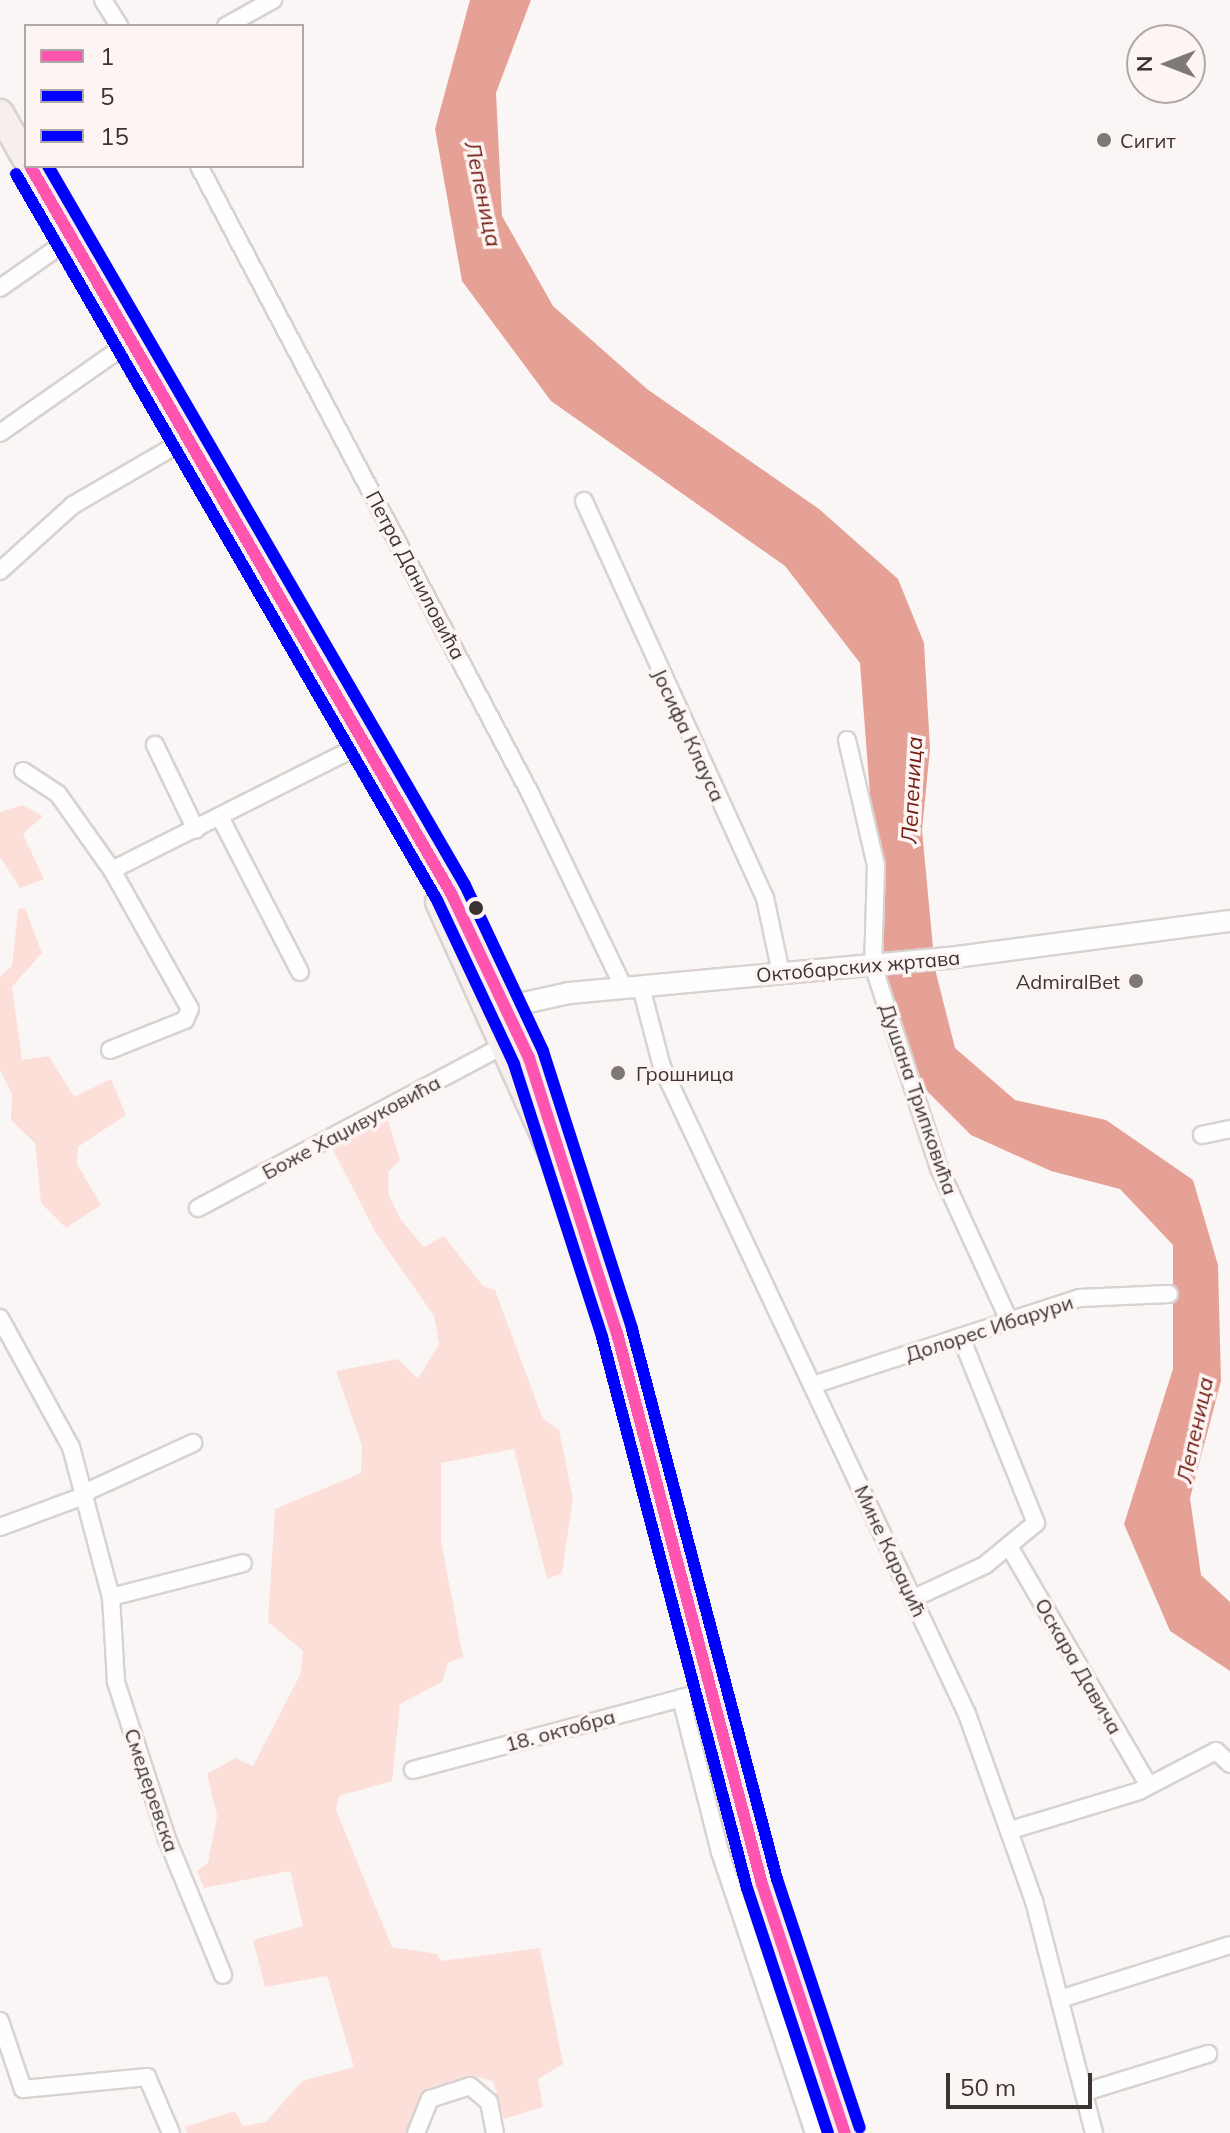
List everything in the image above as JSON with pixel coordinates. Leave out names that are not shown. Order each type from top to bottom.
[{"type":"main road","points":[[0,113],[14,149]]},
{"type":"main road","points":[[31,168],[366,742],[551,1111],[561,1167]]},
{"type":"main road","points":[[497,1008],[503,1046],[561,1167],[617,1333],[708,1691],[777,1934],[845,2133]]},
{"type":"street","points":[[103,0],[118,24]]},
{"type":"street","points":[[230,24],[273,0]]},
{"type":"street","name":"Петра Даниловића","points":[[200,168],[632,988]]},
{"type":"street","points":[[0,288],[70,239]]},
{"type":"street","points":[[0,433],[130,342]]},
{"type":"street","points":[[0,571],[73,505],[187,439]]},
{"type":"street","name":"Јосифа Клауса","points":[[584,501],[765,898],[781,973]]},
{"type":"street","name":"Душана Трипковића","points":[[847,740],[876,866],[881,965],[939,1168],[1008,1318]]},
{"type":"street","points":[[112,870],[221,819],[366,742]]},
{"type":"street","points":[[155,745],[196,830]]},
{"type":"street","points":[[23,771],[58,794],[112,870],[190,1009],[185,1020],[110,1050]]},
{"type":"street","points":[[221,819],[300,972]]},
{"type":"street","name":"Октобарских жртава","points":[[497,1008],[632,988],[948,958],[1230,921]]},
{"type":"street","name":"Мине Караџић","points":[[632,988],[662,1067],[914,1598],[1011,1830],[1060,1999],[1094,2133]]},
{"type":"street","name":"Боже Хаџивуковића","points":[[198,1208],[503,1046]]},
{"type":"street","points":[[1202,1135],[1230,1129]]},
{"type":"street","name":"Долорес Ибарури","points":[[813,1385],[961,1337],[1008,1318],[1079,1298],[1169,1294]]},
{"type":"street","name":"Смедеревска","points":[[0,1318],[50,1400],[86,1494],[111,1597],[116,1682],[167,1839],[223,1975]]},
{"type":"street","points":[[914,1598],[1010,1548],[1036,1523],[961,1337]]},
{"type":"street","points":[[0,1527],[86,1494],[193,1443]]},
{"type":"street","name":"Оскара Давича","points":[[1010,1548],[1148,1784]]},
{"type":"street","points":[[111,1597],[243,1563]]},
{"type":"street","name":"18. октобра","points":[[413,1770],[708,1691]]},
{"type":"street","points":[[681,1698],[720,1852],[814,2133]]},
{"type":"street","points":[[1011,1830],[1148,1784],[1216,1751],[1230,1764]]},
{"type":"street","points":[[1060,1999],[1230,1945]]},
{"type":"street","points":[[0,2021],[23,2089],[147,2077],[171,2133]]},
{"type":"street","points":[[1085,2092],[1208,2054]]},
{"type":"street","points":[[416,2133],[430,2099],[470,2086],[489,2102],[495,2133]]},
{"type":"shaded area","points":[[22,805],[43,816],[23,834],[44,879],[20,888],[0,857],[0,812]]},
{"type":"shaded area","points":[[25,908],[42,953],[12,987],[22,1060],[49,1056],[74,1097],[111,1079],[126,1115],[78,1147],[77,1164],[101,1205],[66,1228],[41,1203],[35,1143],[11,1120],[12,1094],[0,1070],[0,977],[12,966],[18,909]]},
{"type":"shaded area","points":[[388,1120],[400,1160],[388,1172],[389,1195],[401,1220],[424,1247],[444,1236],[483,1286],[495,1290],[543,1419],[559,1430],[573,1499],[562,1573],[547,1579],[514,1449],[441,1463],[441,1541],[463,1657],[448,1663],[442,1682],[400,1704],[392,1781],[339,1796],[336,1810],[392,1947],[437,1954],[441,1961],[540,1948],[563,2064],[538,2079],[543,2107],[504,2119],[493,2081],[473,2076],[422,2090],[409,2133],[187,2133],[185,2127],[235,2111],[243,2126],[266,2122],[302,2081],[354,2067],[327,1976],[265,1987],[253,1940],[303,1926],[290,1871],[204,1888],[197,1871],[208,1863],[217,1816],[207,1774],[235,1758],[253,1766],[300,1675],[303,1651],[268,1622],[275,1509],[361,1473],[362,1446],[336,1371],[398,1359],[418,1379],[439,1344],[434,1316],[376,1233],[331,1146]]},
{"type":"water","name":"Лепеница","points":[[470,0],[531,0],[496,93],[502,216],[553,306],[647,389],[819,509],[898,579],[924,643],[930,749],[922,830],[935,969],[955,1048],[1015,1100],[1106,1120],[1193,1180],[1218,1265],[1221,1381],[1190,1498],[1201,1575],[1230,1602],[1230,1671],[1170,1631],[1124,1524],[1173,1369],[1173,1245],[1120,1189],[1051,1171],[971,1135],[920,1084],[884,980],[860,663],[785,566],[551,401],[462,281],[435,129]]},
{"type":"transit line","name":"1","points":[[31,168],[451,893],[529,1058],[617,1333],[762,1884],[845,2133]]},
{"type":"transit line","name":"15","points":[[49,168],[465,885],[543,1051],[632,1329],[777,1879],[860,2128]]},
{"type":"transit line","name":"5","points":[[16,174],[437,900],[514,1064],[602,1337],[747,1888],[828,2133]]},
{"type":"place","name":"Сигит","points":[[1104,140]]},
{"type":"place","name":"AdmiralBet","points":[[1136,981]]},
{"type":"place","name":"Грошница","points":[[618,1073]]}]
